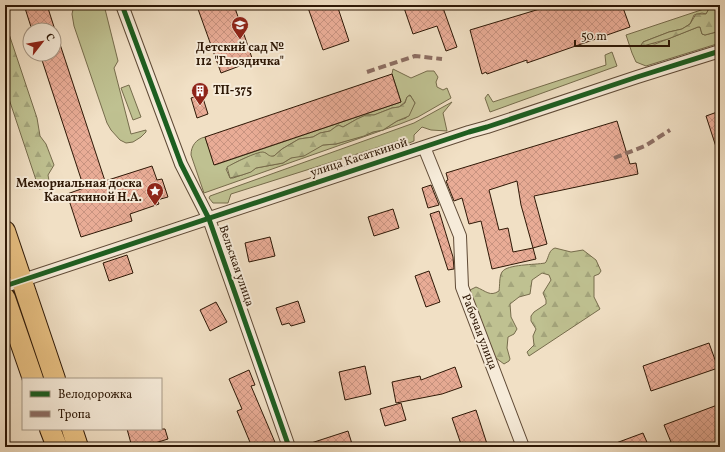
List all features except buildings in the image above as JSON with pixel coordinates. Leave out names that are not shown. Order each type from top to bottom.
[{"type":"main road","points":[[5,232],[13,284],[55,378]]},
{"type":"main road","points":[[5,298],[33,378]]},
{"type":"main road","points":[[50,430],[57,447]]},
{"type":"main road","points":[[72,430],[78,447]]},
{"type":"street","name":"Вельская улица","points":[[122,5],[181,164],[209,219],[288,447]]},
{"type":"street","name":"улица Касаткиной","points":[[13,284],[424,147],[720,51]]},
{"type":"street","name":"Рабочая улица","points":[[424,147],[460,236],[462,287],[523,447]]},
{"type":"green space","points":[[74,5],[104,5],[118,61],[114,68],[131,134],[146,130],[141,137],[133,142],[126,143],[120,140],[107,123],[74,26],[72,14]]},
{"type":"green space","points":[[720,5],[720,31],[705,35],[702,34],[700,27],[698,27],[668,39],[643,46],[641,45],[643,42],[669,32],[682,29],[690,24],[696,14],[706,14],[710,7]]},
{"type":"green space","points":[[710,7],[706,14],[702,13],[694,15],[690,24],[682,29],[669,32],[643,42],[655,44],[700,27],[702,34],[705,35],[720,31],[720,43],[646,66],[636,62],[626,35]]},
{"type":"green space","points":[[5,22],[37,118],[40,136],[46,144],[54,165],[48,175],[50,187],[39,189],[5,87]]},
{"type":"green space","points":[[612,52],[617,66],[490,112],[485,98],[488,94],[493,102],[606,65],[605,55]]},
{"type":"green space","points":[[393,69],[411,78],[427,71],[434,71],[438,77],[436,82],[437,87],[443,90],[447,88],[451,98],[418,117],[400,124],[383,130],[204,193],[191,155],[193,146],[199,139],[205,137],[215,165],[401,102],[392,74]],"holes":[[[410,95],[415,103],[406,118],[397,121],[383,130],[336,144],[323,145],[291,158],[283,163],[256,168],[250,172],[233,178],[230,178],[226,169],[245,158],[262,153],[265,153],[270,157],[274,156],[282,149],[299,139],[313,137],[320,133],[330,131],[338,125],[343,127],[366,115],[374,115],[399,107]]]},
{"type":"green space","points":[[129,85],[141,117],[133,120],[121,88]]},
{"type":"green space","points":[[410,95],[415,103],[409,116],[397,121],[383,130],[336,144],[323,145],[304,156],[291,158],[283,163],[256,168],[251,172],[230,178],[227,167],[245,158],[260,152],[274,156],[282,149],[299,139],[313,137],[320,133],[330,131],[338,125],[343,127],[366,115],[374,115],[399,107],[405,103],[407,97]]},
{"type":"green space","points":[[452,102],[443,113],[447,131],[431,130],[422,127],[414,135],[414,141],[402,146],[398,141],[231,194],[228,203],[213,203],[209,198],[210,196],[414,123]]},
{"type":"green space","points":[[555,248],[571,252],[583,250],[596,260],[601,271],[599,274],[594,276],[594,297],[600,309],[529,356],[527,352],[534,345],[533,336],[536,329],[531,321],[531,316],[534,312],[546,304],[543,293],[551,280],[549,275],[542,273],[532,280],[530,294],[519,297],[510,304],[511,317],[517,329],[514,334],[508,337],[507,348],[510,359],[504,364],[496,358],[491,350],[470,294],[470,290],[476,287],[488,293],[496,293],[499,291],[500,276],[505,269],[515,266],[545,263],[550,252]]},
{"type":"marked path","points":[[367,72],[415,56],[442,59]]},
{"type":"marked path","points":[[614,158],[645,146],[670,130]]},
{"type":"cycle path","points":[[122,5],[181,164],[209,219],[289,447]]},
{"type":"cycle path","points":[[5,286],[469,132],[720,51]]},
{"type":"place","name":"Детский сад № 112 \"Гвоздичка\"","points":[[240,40]]},
{"type":"place","name":"ТП-375","points":[[200,106]]},
{"type":"place","name":"Мемориальная доска Касаткиной Н.А.","points":[[155,206]]}]
